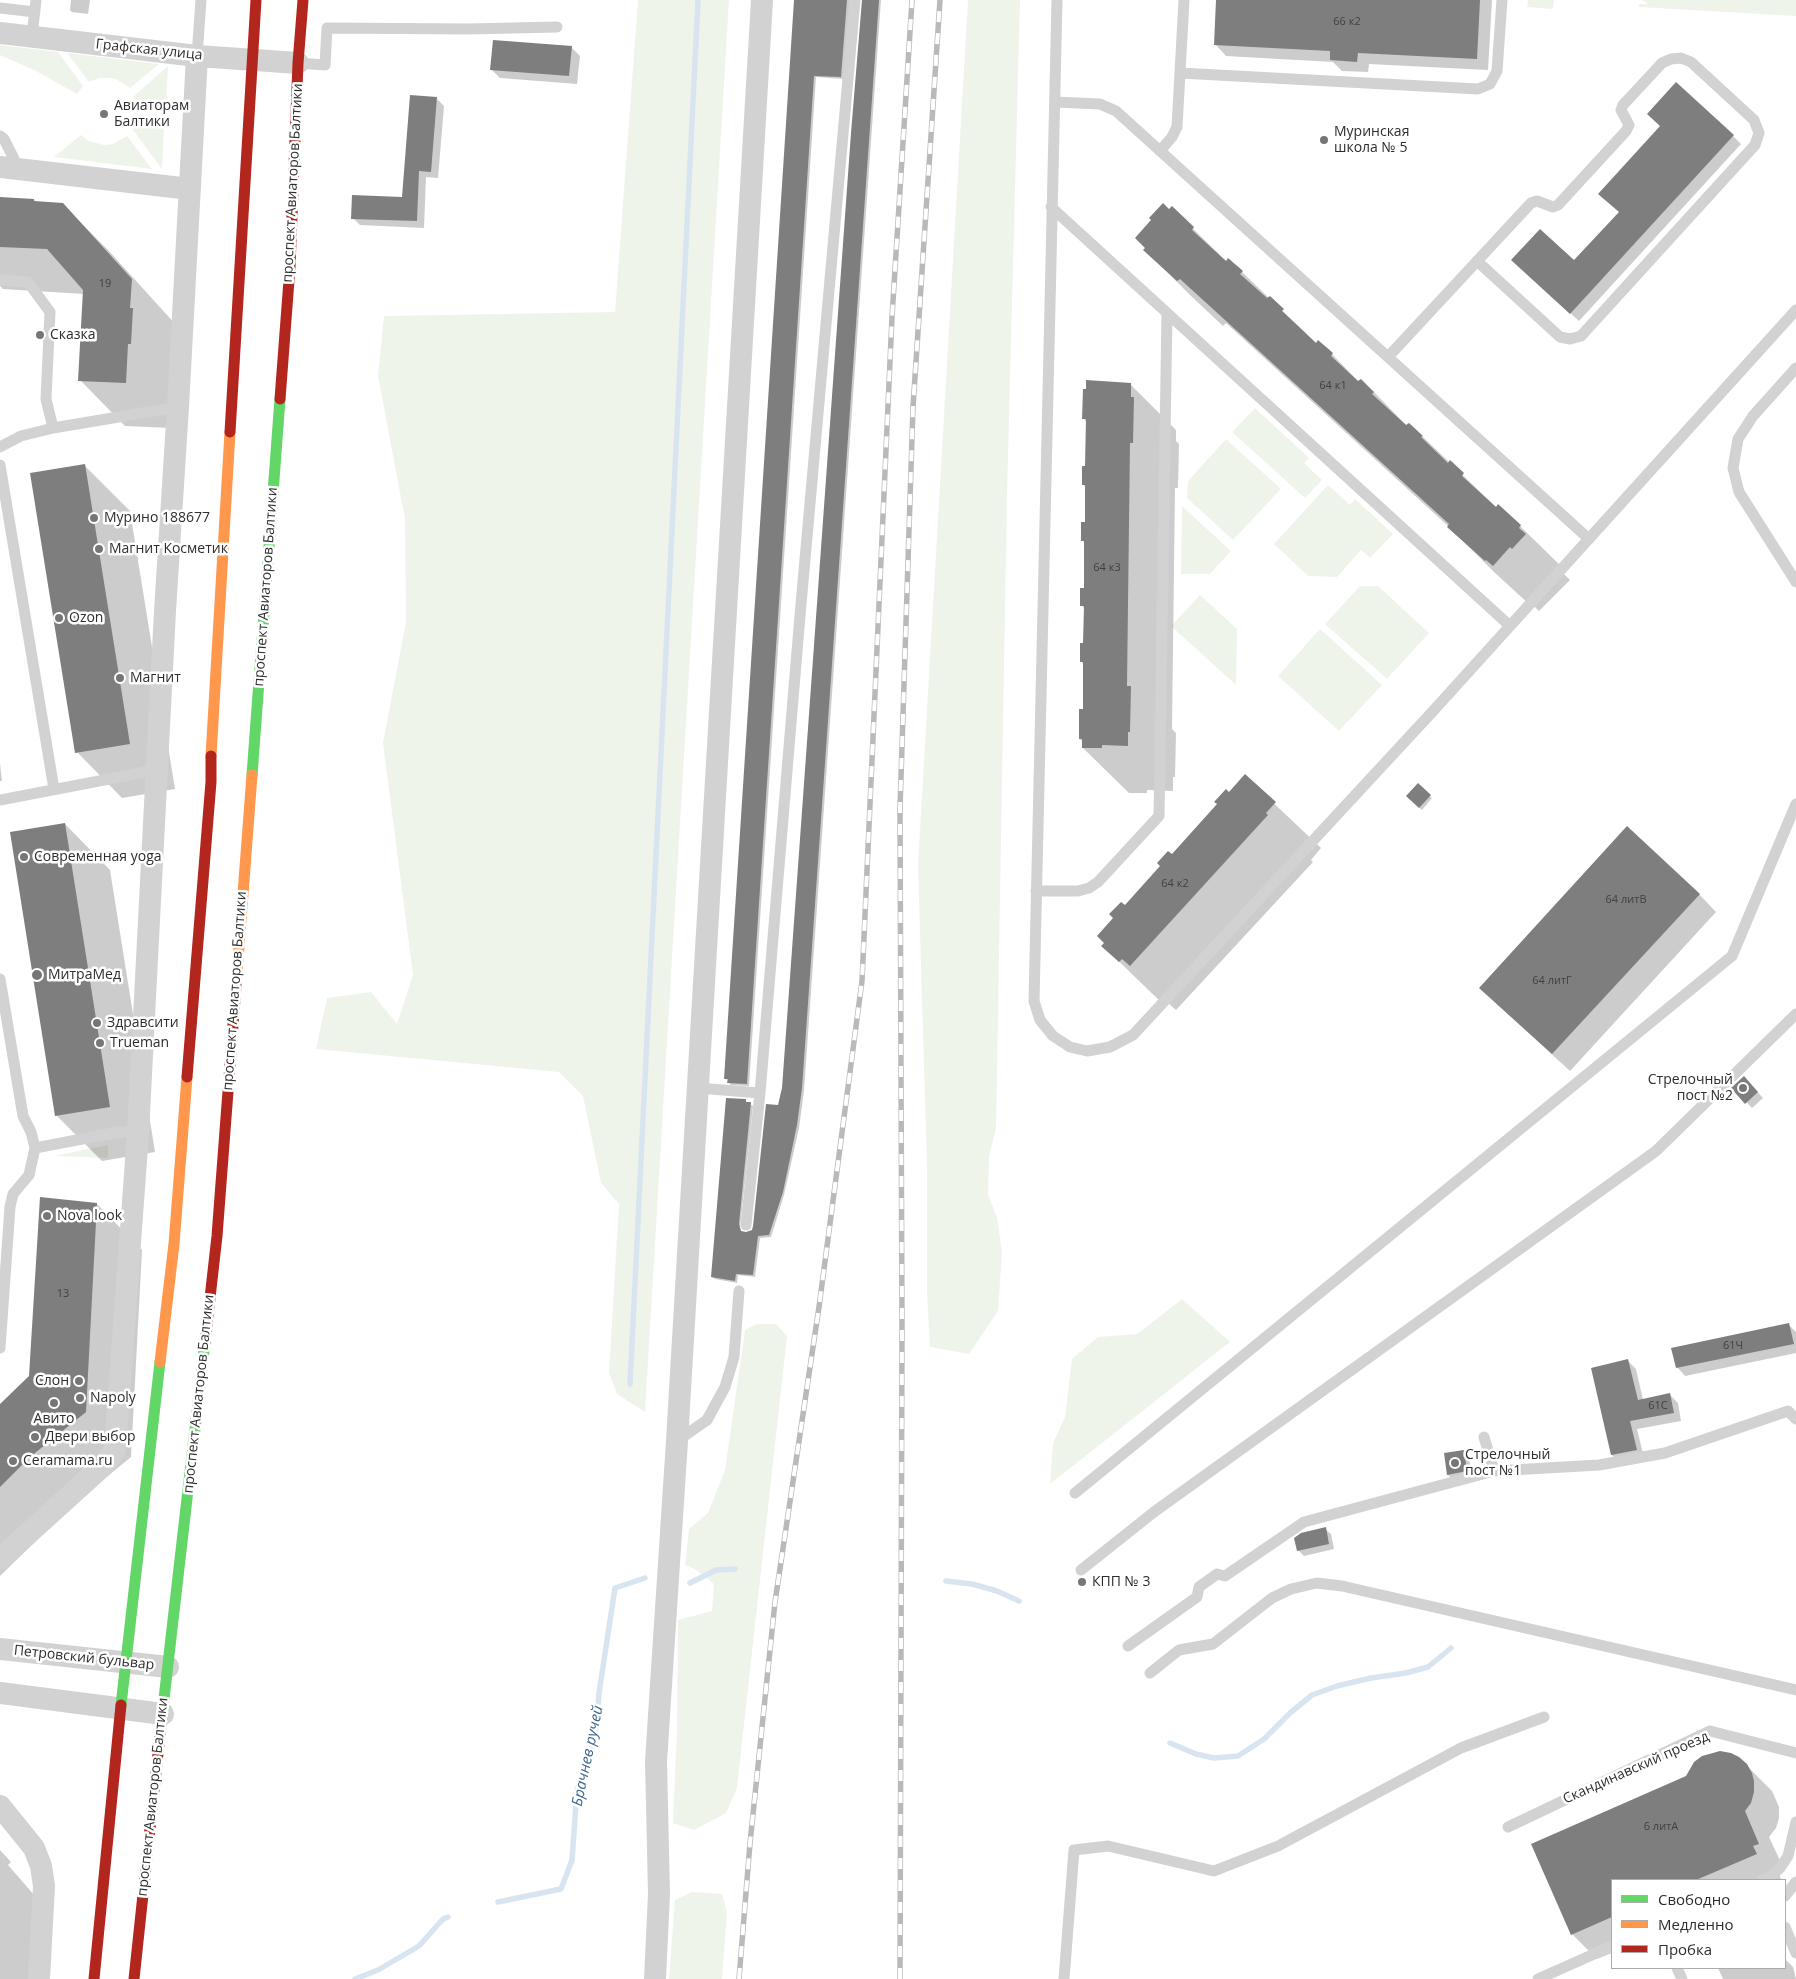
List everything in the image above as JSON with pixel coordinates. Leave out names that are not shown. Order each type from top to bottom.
[{"type":"street","points":[[94,1979],[110,1807],[174,1244],[209,802],[256,0]]},
{"type":"street","name":"проспект Авиаторов Балтики","points":[[134,1979],[217,1236],[290,267],[298,63],[303,0]]},
{"type":"street","points":[[655,1979],[660,1894],[656,1761],[677,1441],[762,0]]},
{"type":"street","name":"Графская улица","points":[[0,33],[197,56],[298,63]]},
{"type":"street","points":[[0,1559],[107,1462],[115,1449],[138,1133],[164,611],[178,407],[197,56]]},
{"type":"street","points":[[10,168],[190,189]]},
{"type":"street","name":"Петровский бульвар","points":[[0,1649],[168,1666]]},
{"type":"street","points":[[0,1693],[163,1714]]},
{"type":"street","points":[[0,1806],[34,1848],[41,1866],[44,1886],[39,1979]]},
{"type":"lane","points":[[32,36],[36,0]]},
{"type":"lane","points":[[197,56],[201,0]]},
{"type":"lane","points":[[746,1225],[760,1094],[800,614],[855,0]]},
{"type":"lane","points":[[1057,0],[1034,1001],[1040,1020],[1054,1036],[1070,1046],[1088,1051],[1110,1048],[1134,1035],[1510,626],[1796,310]]},
{"type":"lane","points":[[1160,151],[1172,137],[1177,127],[1184,0]]},
{"type":"lane","points":[[1180,73],[1478,89],[1490,84],[1497,71],[1502,0]]},
{"type":"lane","points":[[0,8],[35,12]]},
{"type":"lane","points":[[298,63],[325,65],[327,28],[470,29],[557,27]]},
{"type":"lane","points":[[1388,357],[1530,203],[1537,201],[1553,207],[1558,205],[1626,131],[1628,125],[1622,110],[1623,105],[1662,63],[1671,59],[1681,58],[1691,62],[1754,120],[1759,133],[1755,145],[1581,336],[1570,339],[1560,337],[1477,261]]},
{"type":"lane","points":[[1055,102],[1100,104],[1116,111],[1589,539]]},
{"type":"lane","points":[[0,136],[4,139],[10,168]]},
{"type":"lane","points":[[1051,207],[1510,626]]},
{"type":"lane","points":[[0,280],[28,282],[50,312],[46,399],[53,428]]},
{"type":"lane","points":[[1036,891],[1078,891],[1090,888],[1098,882],[1159,816],[1167,313]]},
{"type":"lane","points":[[1796,368],[1748,424],[1738,439],[1733,468],[1739,492],[1796,582]]},
{"type":"lane","points":[[0,448],[21,436],[53,428],[178,407]]},
{"type":"lane","points":[[0,465],[54,789]]},
{"type":"lane","points":[[0,800],[156,770]]},
{"type":"lane","points":[[1075,1493],[1732,956],[1796,804]]},
{"type":"lane","points":[[0,980],[23,1116],[31,1132],[35,1148],[29,1175],[14,1194],[10,1207],[0,1348]]},
{"type":"lane","points":[[1081,1570],[1154,1512],[1656,1151],[1796,1014]]},
{"type":"lane","points":[[698,1088],[760,1094]]},
{"type":"lane","points":[[35,1148],[119,1132],[138,1133]]},
{"type":"lane","points":[[677,1441],[707,1420],[726,1386],[734,1356],[739,1291]]},
{"type":"lane","points":[[1128,1646],[1197,1597],[1199,1587],[1217,1574],[1225,1576],[1304,1522],[1494,1472],[1599,1465],[1665,1453],[1793,1411]]},
{"type":"lane","points":[[1484,1437],[1494,1472]]},
{"type":"lane","points":[[1150,1673],[1179,1650],[1213,1644],[1272,1598],[1291,1589],[1316,1583],[1352,1588],[1796,1690]]},
{"type":"lane","points":[[1064,1979],[1074,1850],[1108,1846],[1214,1870],[1278,1846],[1461,1748],[1544,1717]]},
{"type":"lane","name":"Скандинавский проезд","points":[[1508,1827],[1710,1731],[1796,1753]]},
{"type":"lane","points":[[1765,1879],[1770,1877],[1792,1859],[1796,1822]]},
{"type":"lane","points":[[1786,1895],[1796,1882]]},
{"type":"lane","points":[[1786,1929],[1796,1953]]},
{"type":"lane","points":[[1538,1979],[1560,1975],[1611,1947]]},
{"type":"shaded area","points":[[638,0],[729,0],[645,1412],[617,1394],[609,1373],[619,1204],[601,1183],[583,1096],[559,1072],[316,1049],[327,998],[371,992],[397,1024],[413,975],[383,743],[406,622],[405,519],[378,376],[384,316],[615,312]]},
{"type":"shaded area","points":[[968,0],[1020,0],[1007,494],[996,1129],[989,1156],[988,1195],[997,1217],[1002,1253],[998,1311],[969,1354],[930,1347],[927,1293],[927,1167],[918,865]]},
{"type":"shaded area","points":[[1528,0],[1554,0],[1553,9],[1527,7]]},
{"type":"shaded area","points":[[1642,0],[1796,0],[1796,16],[1639,7],[1639,4],[1648,4]]},
{"type":"shaded area","points":[[0,45],[58,52],[83,86],[77,94],[36,71],[0,55]]},
{"type":"shaded area","points":[[67,53],[159,64],[130,88],[116,79],[99,78],[89,82]]},
{"type":"shaded area","points":[[168,66],[166,112],[138,108],[134,96]]},
{"type":"shaded area","points":[[137,121],[164,125],[162,169],[133,130]]},
{"type":"shaded area","points":[[81,135],[89,141],[104,145],[113,144],[127,136],[152,169],[54,157]]},
{"type":"shaded area","points":[[1255,408],[1309,458],[1304,463],[1322,480],[1305,498],[1232,432]]},
{"type":"shaded area","points":[[1226,439],[1281,489],[1233,540],[1187,498],[1188,481]]},
{"type":"shaded area","points":[[1328,485],[1350,505],[1355,499],[1393,534],[1370,558],[1361,550],[1337,577],[1308,576],[1274,544]]},
{"type":"shaded area","points":[[1182,506],[1231,551],[1210,574],[1181,574]]},
{"type":"shaded area","points":[[1360,586],[1378,586],[1429,633],[1387,679],[1325,624]]},
{"type":"shaded area","points":[[1200,595],[1237,629],[1236,685],[1171,626]]},
{"type":"shaded area","points":[[1320,629],[1382,685],[1339,731],[1278,676]]},
{"type":"shaded area","points":[[108,1145],[108,1158],[54,1156]]},
{"type":"shaded area","points":[[1182,1299],[1230,1342],[1050,1484],[1053,1443],[1065,1417],[1072,1359],[1098,1337],[1137,1334]]},
{"type":"shaded area","points":[[757,1324],[776,1324],[787,1336],[737,1788],[726,1813],[694,1830],[673,1823],[677,1729],[678,1620],[712,1611],[714,1584],[695,1569],[685,1565],[689,1529],[708,1513],[725,1470],[745,1330]]},
{"type":"shaded area","points":[[692,1892],[722,1894],[727,1912],[722,1979],[669,1979],[675,1900]]},
{"type":"building","points":[[794,0],[847,0],[841,77],[814,76],[747,1084],[727,1083],[728,1079],[724,1079]]},
{"type":"building","points":[[862,0],[879,0],[802,1088],[797,1125],[783,1192],[769,1235],[758,1236],[753,1275],[736,1274],[735,1281],[711,1277],[726,1098],[746,1099],[746,1102],[751,1102],[739,1224],[741,1231],[746,1232],[752,1230],[753,1226],[766,1104],[778,1105],[782,1088]]},
{"type":"building","points":[[1216,0],[1480,0],[1477,59],[1358,53],[1357,62],[1330,60],[1330,51],[1214,45]]},
{"type":"building","points":[[493,40],[572,46],[569,76],[490,70]]},
{"type":"building","points":[[1676,82],[1734,135],[1570,314],[1511,260],[1540,229],[1574,260],[1619,212],[1598,194],[1660,126],[1647,114]]},
{"type":"building","points":[[410,95],[437,97],[431,172],[419,171],[417,221],[351,219],[352,195],[402,197]]},
{"type":"building","points":[[0,197],[63,203],[132,279],[130,308],[133,308],[131,344],[128,344],[126,383],[78,381],[83,290],[47,249],[0,247]]},
{"type":"building","points":[[1163,203],[1169,209],[1172,206],[1194,227],[1192,230],[1226,261],[1228,258],[1243,271],[1240,274],[1267,298],[1270,296],[1284,309],[1282,311],[1316,343],[1318,340],[1333,353],[1331,356],[1358,381],[1361,379],[1374,392],[1372,394],[1406,425],[1409,423],[1448,463],[1450,460],[1464,473],[1462,476],[1496,507],[1498,504],[1521,525],[1519,528],[1526,534],[1512,549],[1510,547],[1493,566],[1485,561],[1447,527],[1449,524],[1180,279],[1177,281],[1143,250],[1145,248],[1135,238],[1151,220],[1149,218]]},
{"type":"building","points":[[1086,380],[1131,383],[1131,397],[1134,397],[1133,443],[1130,443],[1127,686],[1131,686],[1128,746],[1102,745],[1102,748],[1082,748],[1082,739],[1079,739],[1079,709],[1083,709],[1083,662],[1080,662],[1080,643],[1083,643],[1084,606],[1080,606],[1080,588],[1084,588],[1084,541],[1081,541],[1081,522],[1085,522],[1085,485],[1082,485],[1082,466],[1085,466],[1086,419],[1082,419],[1083,389],[1086,389]]},
{"type":"building","points":[[85,464],[130,744],[75,753],[30,473]]},
{"type":"building","points":[[1245,774],[1276,802],[1266,813],[1268,815],[1130,966],[1122,959],[1119,962],[1101,946],[1104,943],[1097,936],[1113,918],[1109,914],[1121,902],[1125,905],[1160,866],[1157,863],[1168,851],[1172,854],[1217,804],[1214,802],[1226,789],[1229,792]]},
{"type":"building","points":[[1418,783],[1431,795],[1419,808],[1406,796]]},
{"type":"building","points":[[65,823],[110,1107],[55,1116],[10,832]]},
{"type":"building","points":[[1627,826],[1700,894],[1552,1054],[1479,988]]},
{"type":"building","name":"Стрелочный пост №2","points":[[1744,1076],[1758,1092],[1745,1104],[1731,1088]]},
{"type":"building","points":[[40,1197],[97,1203],[86,1412],[30,1457],[0,1487],[0,1404],[29,1376]]},
{"type":"building","points":[[1789,1323],[1794,1344],[1676,1368],[1671,1348]]},
{"type":"building","points":[[1628,1359],[1638,1400],[1670,1393],[1674,1413],[1630,1421],[1637,1450],[1611,1455],[1591,1368]]},
{"type":"building","name":"Стрелочный пост №1","points":[[1464,1450],[1467,1471],[1447,1475],[1444,1453]]},
{"type":"building","points":[[1326,1527],[1329,1544],[1297,1551],[1294,1538],[1301,1533]]},
{"type":"building","points":[[1720,1751],[1731,1753],[1747,1764],[1754,1781],[1754,1792],[1751,1803],[1745,1811],[1759,1844],[1753,1846],[1757,1854],[1698,1879],[1611,1879],[1611,1917],[1571,1935],[1531,1844],[1686,1776],[1694,1762],[1702,1756]]},
{"type":"waterway","points":[[630,1384],[698,0]]},
{"type":"waterway","name":"Брачнев ручей","points":[[690,1583],[716,1570],[735,1569]]},
{"type":"waterway","name":"Брачнев ручей","points":[[498,1902],[561,1889],[572,1860],[577,1790],[591,1749],[597,1723],[599,1693],[615,1588],[645,1578]]},
{"type":"waterway","points":[[946,1581],[972,1584],[997,1591],[1019,1601]]},
{"type":"waterway","name":"Брачнев ручей","points":[[1170,1743],[1196,1754],[1214,1758],[1238,1756],[1264,1739],[1290,1713],[1312,1695],[1337,1686],[1428,1667],[1451,1648]]},
{"type":"waterway","name":"Брачнев ручей","points":[[355,1979],[378,1970],[419,1946],[443,1919],[448,1917]]},
{"type":"railway","points":[[739,1979],[750,1843],[775,1602],[819,1307],[862,981],[892,317],[912,0]]},
{"type":"railway","points":[[900,1979],[902,1327],[900,808],[913,407],[940,0]]},
{"type":"traffic: fast","points":[[252,775],[280,399]]},
{"type":"traffic: fast","points":[[162,1716],[205,1342]]},
{"type":"traffic: fast","points":[[121,1705],[160,1362]]},
{"type":"traffic: slow","points":[[211,756],[230,432]]},
{"type":"traffic: slow","points":[[236,986],[252,775]]},
{"type":"traffic: slow","points":[[160,1362],[174,1244],[187,1077]]},
{"type":"traffic: jam","points":[[230,432],[256,0]]},
{"type":"traffic: jam","points":[[280,399],[290,267],[298,63],[303,0]]},
{"type":"traffic: jam","points":[[187,1077],[211,782],[211,756]]},
{"type":"traffic: jam","points":[[205,1342],[217,1236],[236,986]]},
{"type":"traffic: jam","points":[[94,1979],[121,1705]]},
{"type":"traffic: jam","points":[[134,1979],[162,1716]]},
{"type":"place","name":"Авиаторам Балтики","points":[[104,114]]},
{"type":"place","name":"Муринская школа № 5","points":[[1324,140]]},
{"type":"place","name":"Сказка","points":[[40,335]]},
{"type":"place","name":"Мурино 188677","points":[[94,518]]},
{"type":"place","name":"Магнит Косметик","points":[[99,549]]},
{"type":"place","name":"Ozon","points":[[59,618]]},
{"type":"place","name":"Магнит","points":[[120,678]]},
{"type":"place","name":"Современная yoga","points":[[24,857]]},
{"type":"place","name":"МитраМед","points":[[37,975]]},
{"type":"place","name":"Здравсити","points":[[97,1023]]},
{"type":"place","name":"Trueman","points":[[100,1043]]},
{"type":"place","name":"Стрелочный пост №2","points":[[1743,1088]]},
{"type":"place","name":"Nova look","points":[[47,1216]]},
{"type":"place","name":"Слон","points":[[79,1381]]},
{"type":"place","name":"Napoly","points":[[80,1398]]},
{"type":"place","name":"Авито","points":[[54,1403]]},
{"type":"place","name":"Двери выбор","points":[[35,1437]]},
{"type":"place","name":"Ceramama.ru","points":[[13,1461]]},
{"type":"place","name":"Стрелочный пост №1","points":[[1455,1463]]},
{"type":"place","name":"КПП № 3","points":[[1082,1582]]}]
